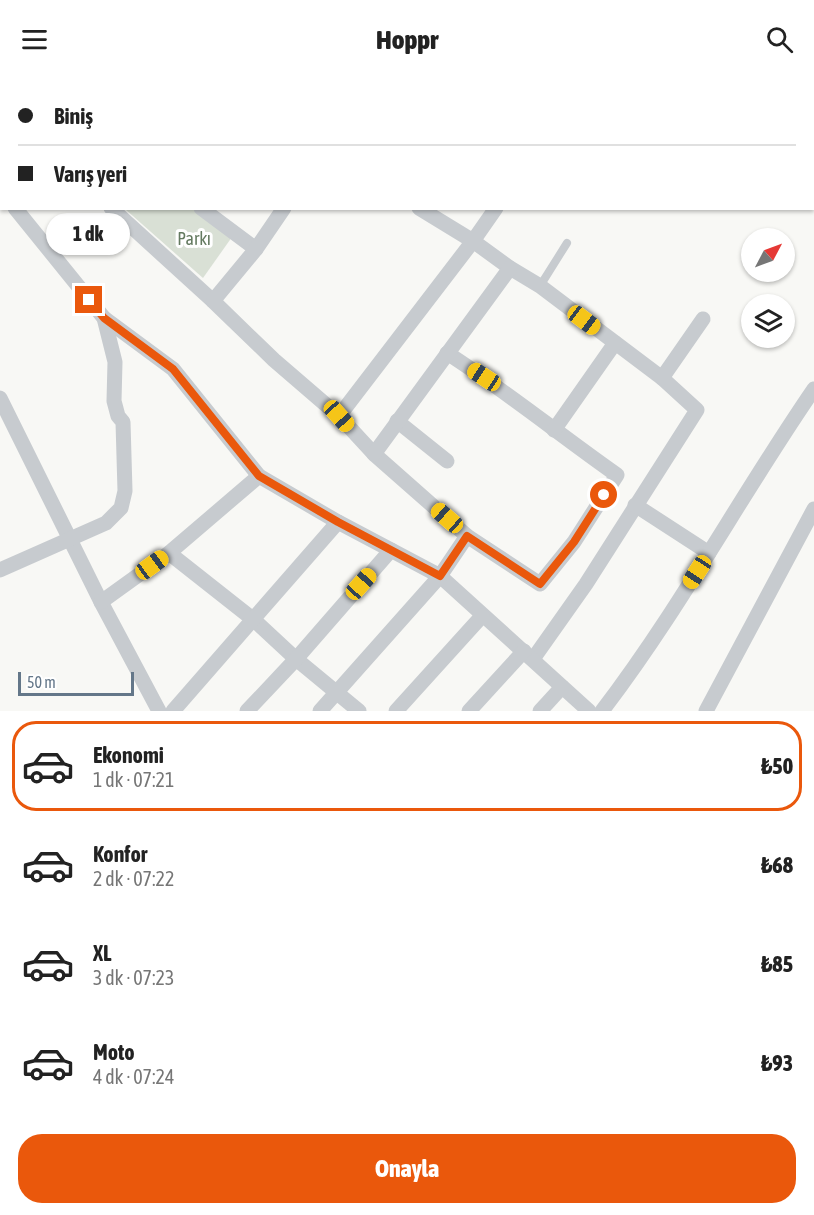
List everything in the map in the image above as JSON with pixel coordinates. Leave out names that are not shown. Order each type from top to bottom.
[{"type":"street","points":[[17,210],[104,318],[173,369],[259,476],[338,522],[440,576],[589,711]]},
{"type":"street","points":[[113,210],[274,360],[339,416],[374,454],[467,536],[540,584],[574,542],[617,474],[554,430],[519,402],[447,353]]},
{"type":"street","points":[[204,210],[255,249]]},
{"type":"street","points":[[213,301],[283,210]]},
{"type":"street","points":[[422,210],[474,241],[510,268],[540,286],[662,378],[697,410],[586,584],[528,655],[469,711]]},
{"type":"street","points":[[339,416],[474,241],[495,210]]},
{"type":"street","points":[[374,454],[510,268]]},
{"type":"street","points":[[0,570],[106,523],[121,508],[125,491],[123,422],[118,416],[114,401],[115,362],[104,318]]},
{"type":"street","points":[[662,378],[703,320]]},
{"type":"street","points":[[554,430],[615,343]]},
{"type":"street","points":[[602,711],[636,666],[771,451],[814,389]]},
{"type":"street","points":[[0,398],[101,602],[159,711]]},
{"type":"street","points":[[397,421],[447,461]]},
{"type":"street","points":[[101,602],[169,553],[259,476]]},
{"type":"street","points":[[635,505],[709,553]]},
{"type":"street","points":[[706,711],[814,509]]},
{"type":"street","points":[[173,711],[338,522]]},
{"type":"street","points":[[320,711],[440,576],[467,536]]},
{"type":"street","points":[[248,711],[391,550]]},
{"type":"street","points":[[169,553],[254,620],[296,659],[359,711]]},
{"type":"street","points":[[396,711],[482,616]]},
{"type":"street","points":[[540,711],[562,687]]},
{"type":"lane","points":[[540,286],[567,243]]},
{"type":"green space","name":"Parkı","points":[[126,210],[194,210],[232,237],[203,278]]},
{"type":"route","points":[[89,300],[104,318],[173,369],[259,476],[338,522],[440,576],[467,536],[540,584],[574,542],[604,495]]}]
